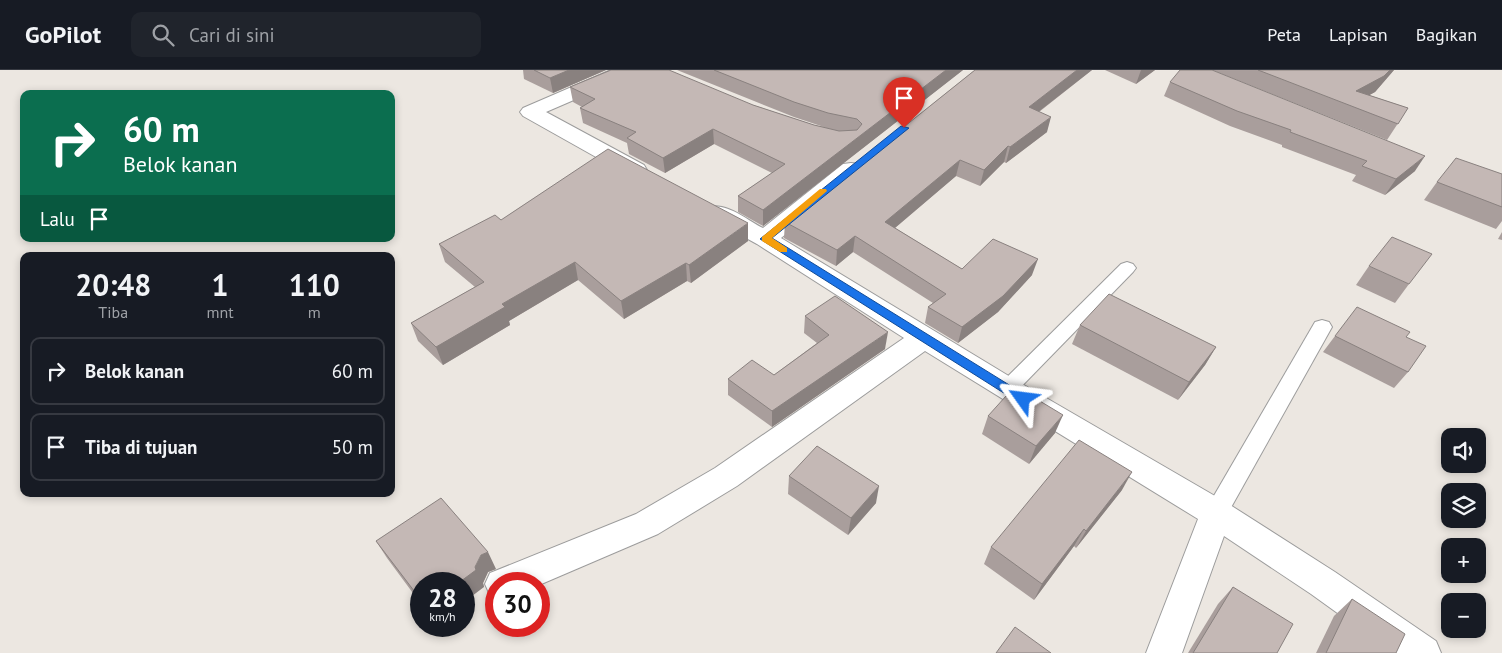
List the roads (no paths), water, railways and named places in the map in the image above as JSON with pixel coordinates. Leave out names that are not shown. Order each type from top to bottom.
[{"type":"street","points":[[627,70],[530,112],[651,178]]},
{"type":"street","points":[[765,239],[870,155]]},
{"type":"street","points":[[695,201],[765,239],[1006,389],[1216,513],[1291,561],[1422,653]]},
{"type":"street","points":[[531,572],[647,524],[726,477],[925,337]]},
{"type":"street","points":[[1164,653],[1216,513]]},
{"type":"lane","points":[[1006,389],[1127,268]]},
{"type":"lane","points":[[1216,513],[1322,327]]}]
